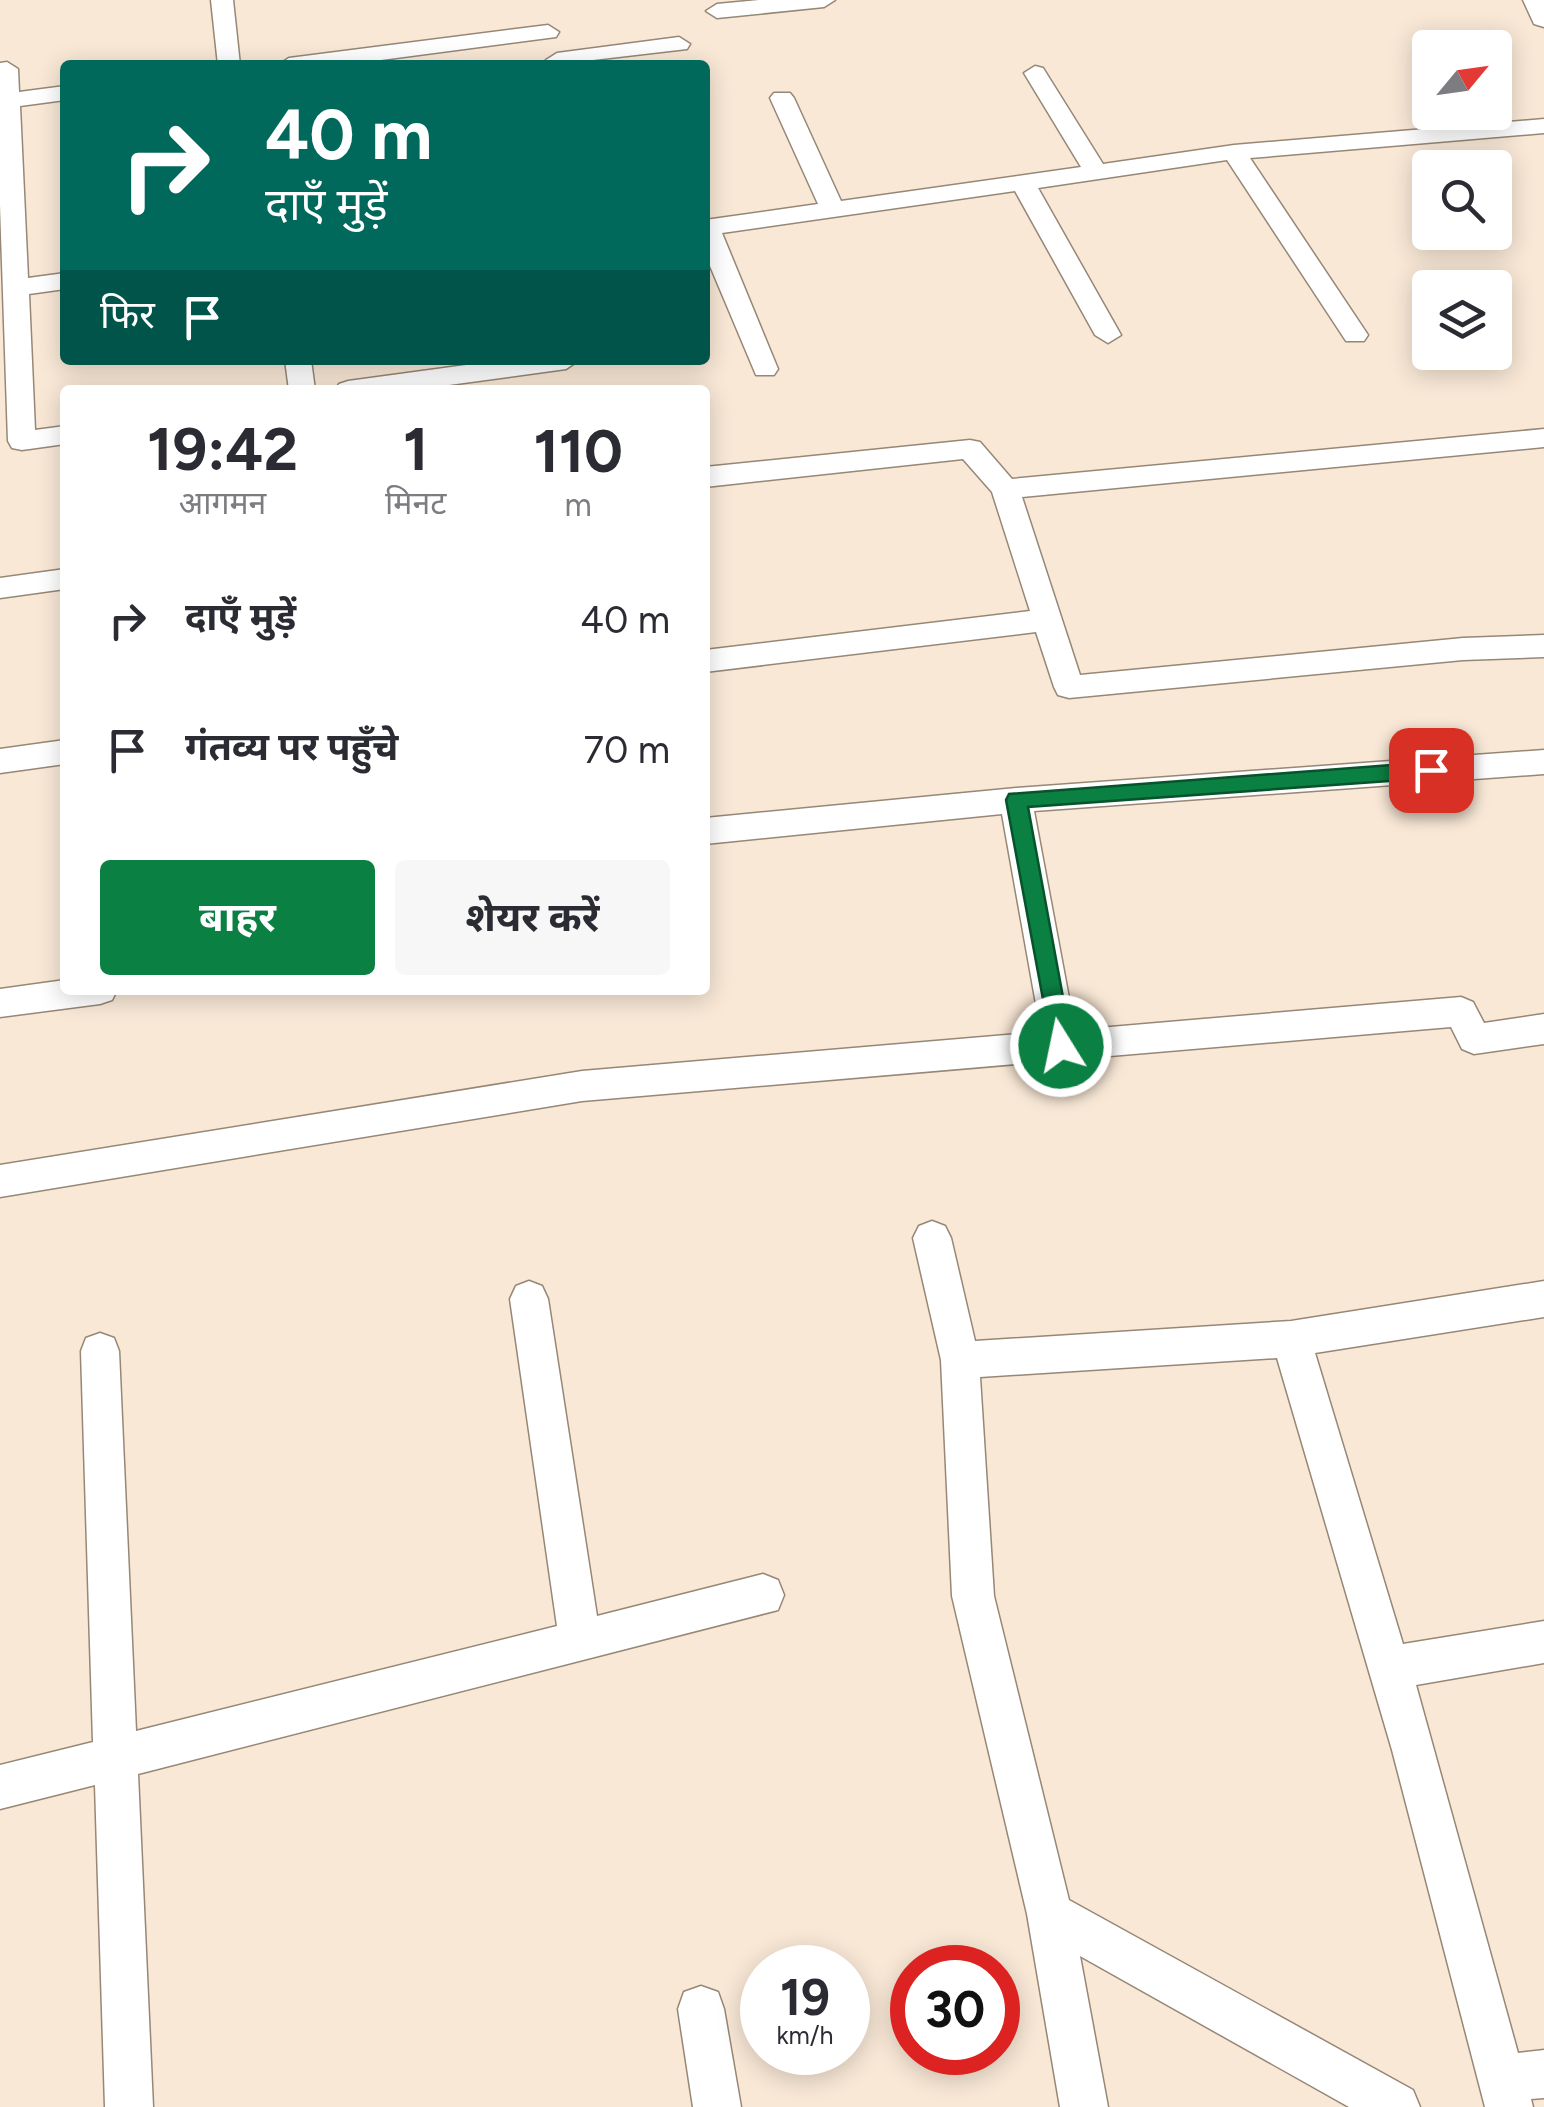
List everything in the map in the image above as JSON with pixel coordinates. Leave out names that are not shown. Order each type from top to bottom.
[{"type":"street","points":[[222,0],[228,60]]},
{"type":"street","points":[[717,12],[824,0]]},
{"type":"street","points":[[1537,0],[1544,18]]},
{"type":"street","points":[[320,60],[545,24],[557,60]]},
{"type":"street","points":[[577,60],[680,44]]},
{"type":"street","points":[[0,70],[8,69],[6,204],[15,288],[9,349],[22,442],[21,470]]},
{"type":"street","points":[[1035,73],[1096,172]]},
{"type":"street","points":[[8,100],[60,95]]},
{"type":"street","points":[[782,98],[833,210]]},
{"type":"street","points":[[710,227],[1234,152],[1544,126]]},
{"type":"street","points":[[1234,152],[1355,335]]},
{"type":"street","points":[[1023,182],[1108,335]]},
{"type":"street","points":[[710,238],[765,369]]},
{"type":"street","points":[[15,288],[60,282]]},
{"type":"street","points":[[384,385],[530,365]]},
{"type":"street","points":[[22,442],[60,435]]},
{"type":"street","points":[[1005,488],[1544,438]]},
{"type":"street","points":[[710,477],[970,449],[1005,488],[1069,687],[1462,649],[1544,646]]},
{"type":"street","points":[[0,588],[60,580]]},
{"type":"street","points":[[710,660],[1047,620]]},
{"type":"street","points":[[0,761],[60,753]]},
{"type":"street","points":[[710,831],[1016,800],[1544,762]]},
{"type":"street","points":[[1016,800],[1061,1046]]},
{"type":"street","points":[[0,1003],[62,995]]},
{"type":"street","points":[[0,1181],[582,1086],[1461,1012],[1474,1038],[1544,1029]]},
{"type":"street","points":[[932,1238],[960,1360],[973,1596],[1050,1914],[1084,2107]]},
{"type":"street","points":[[960,1360],[1291,1339],[1544,1298]]},
{"type":"street","points":[[529,1300],[580,1642]]},
{"type":"street","points":[[1291,1339],[1518,2086]]},
{"type":"street","points":[[100,1351],[130,2107]]},
{"type":"street","points":[[0,1787],[763,1595]]},
{"type":"street","points":[[1389,1668],[1544,1642]]},
{"type":"street","points":[[1050,1914],[1396,2107]]},
{"type":"street","points":[[701,2009],[717,2107]]},
{"type":"route","points":[[1061,1046],[1016,800],[1431,770]]}]
